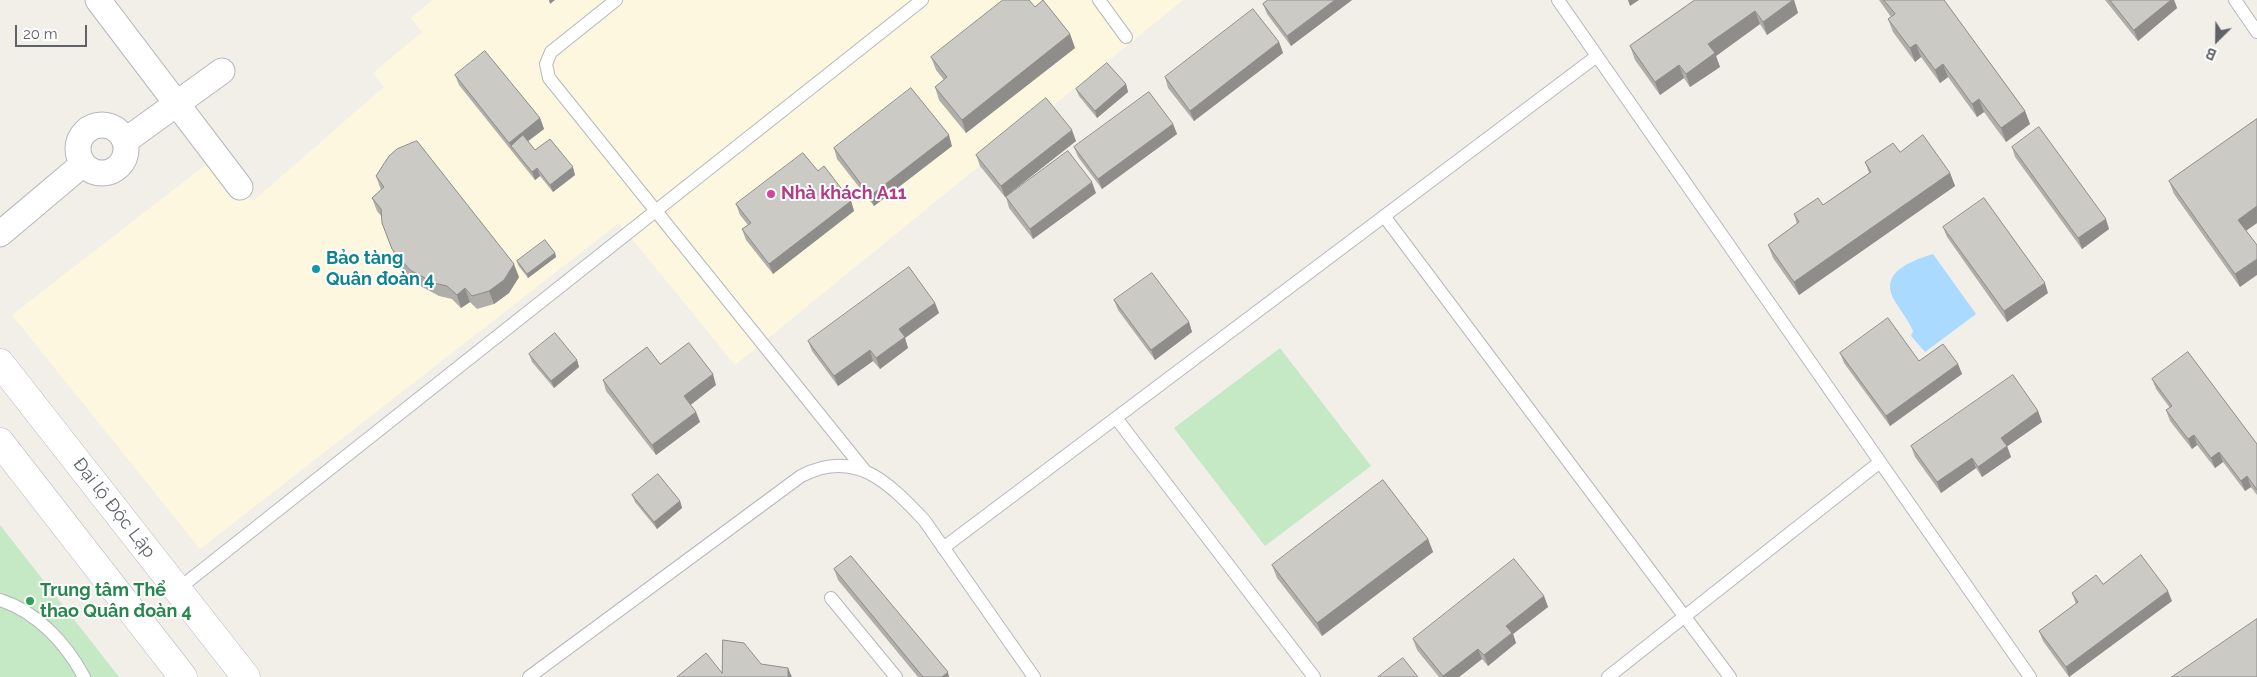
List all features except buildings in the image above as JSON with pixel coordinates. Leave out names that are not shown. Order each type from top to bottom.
[{"type":"main road","name":"Đại lộ Độc Lập","points":[[0,363],[246,677]]},
{"type":"main road","points":[[0,442],[175,673]]},
{"type":"street","points":[[98,0],[240,187]]},
{"type":"street","points":[[124,141],[222,71]]},
{"type":"street","points":[[104,125],[120,133],[126,151],[118,167],[109,172],[100,173],[91,170],[84,164],[79,156],[78,147],[80,138],[86,131],[94,126],[104,125]]},
{"type":"street","points":[[0,234],[84,164]]},
{"type":"lane","points":[[616,0],[551,52],[546,71],[549,78],[865,471]]},
{"type":"lane","points":[[177,590],[922,0]]},
{"type":"lane","points":[[1099,0],[1126,37]]},
{"type":"lane","points":[[1558,0],[2030,677]]},
{"type":"lane","points":[[2235,0],[2257,32]]},
{"type":"lane","points":[[943,548],[1597,56]]},
{"type":"lane","points":[[1384,216],[1730,677]]},
{"type":"lane","points":[[1116,418],[1314,677]]},
{"type":"lane","points":[[1608,677],[1880,462]]},
{"type":"lane","points":[[529,677],[544,673],[801,476],[824,467],[836,465],[865,471],[878,478],[910,505],[924,520],[1034,677]]},
{"type":"lane","points":[[831,598],[896,677]]},
{"type":"lane","points":[[0,600],[26,611],[40,621],[67,650],[84,677]]},
{"type":"shaded area","points":[[432,0],[1183,0],[735,365],[619,223],[200,549],[12,315],[217,156],[253,201],[384,87],[373,73],[422,32],[411,18]]},
{"type":"green space","points":[[1280,348],[1371,466],[1265,546],[1174,428]]},
{"type":"green space","name":"Trung tâm Thể thao Quân đoàn 4","points":[[0,525],[119,677],[0,677]]},
{"type":"water","points":[[1933,254],[1976,314],[1925,352],[1911,336],[1913,331],[1909,322],[1893,298],[1890,289],[1891,281],[1901,268]]},
{"type":"place","name":"Nhà khách A11","points":[[771,194]]},
{"type":"place","name":"Bảo tàng Quân đoàn 4","points":[[316,269]]},
{"type":"place","name":"Trung tâm Thể thao Quân đoàn 4","points":[[30,601]]}]
